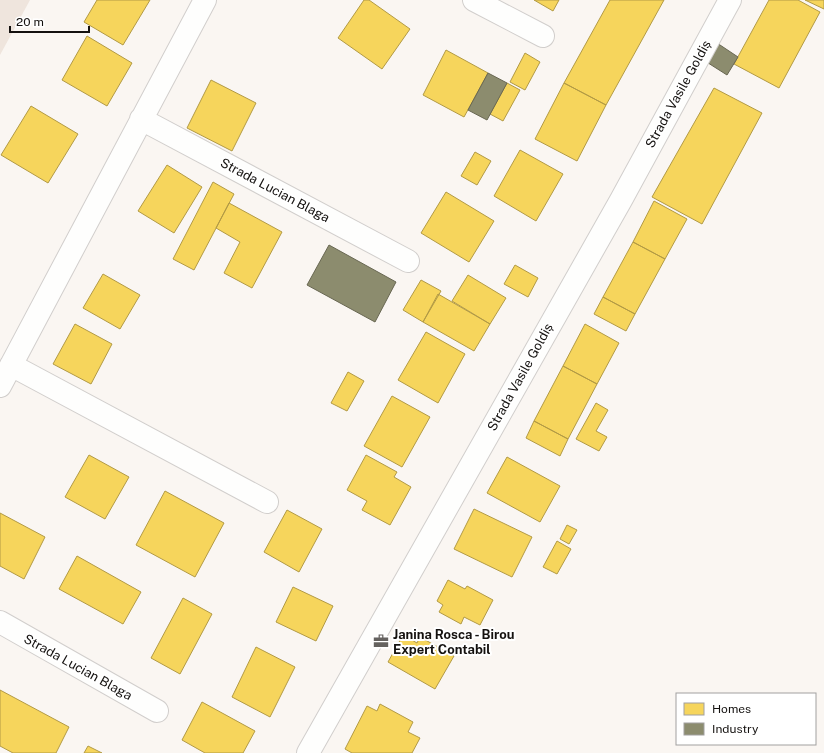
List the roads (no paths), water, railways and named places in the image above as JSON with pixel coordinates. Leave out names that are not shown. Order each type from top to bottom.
[{"type":"street","points":[[0,386],[205,0]]},
{"type":"street","points":[[474,0],[543,36]]},
{"type":"street","name":"Strada Vasile Goldiș","points":[[308,753],[621,200],[730,0]]},
{"type":"street","name":"Strada Lucian Blaga","points":[[141,119],[408,261]]},
{"type":"street","points":[[11,365],[267,502]]},
{"type":"street","name":"Strada Lucian Blaga","points":[[0,622],[157,711]]},
{"type":"place","name":"Janina Rosca - Birou Expert Contabil","points":[[381,641]]}]
